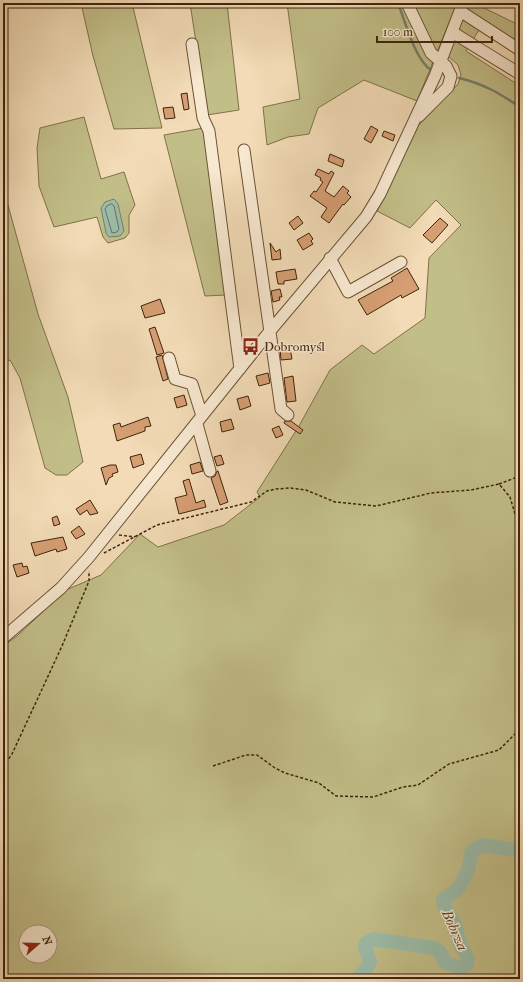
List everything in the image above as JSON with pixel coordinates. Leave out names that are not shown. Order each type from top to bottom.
[{"type":"street","points":[[407,3],[431,53],[450,70],[451,80],[448,87],[413,122]]},
{"type":"street","points":[[3,638],[62,588],[110,531],[270,331],[366,217],[380,194],[441,62],[462,7],[520,50]]},
{"type":"street","points":[[452,32],[520,74]]},
{"type":"street","points":[[192,44],[203,118],[209,131],[240,369]]},
{"type":"street","points":[[244,150],[281,409],[288,415]]},
{"type":"street","points":[[330,258],[348,292],[401,262]]},
{"type":"street","points":[[169,358],[175,380],[192,384],[210,472]]},
{"type":"path","points":[[3,767],[12,754],[34,708],[89,581],[88,557],[94,558],[107,552],[157,525],[251,502],[267,491],[276,489],[290,488],[306,490],[335,502],[376,506],[431,493],[471,490],[499,484],[520,476]]},
{"type":"path","points":[[499,484],[510,497],[520,531]]},
{"type":"path","points":[[110,531],[118,535],[135,537]]},
{"type":"path","points":[[213,766],[246,755],[256,755],[285,773],[319,784],[336,796],[373,797],[403,787],[418,785],[449,764],[499,750],[520,729]]},
{"type":"shaded area","points":[[81,3],[132,3],[162,128],[114,129],[93,56]]},
{"type":"shaded area","points":[[190,3],[227,3],[239,110],[207,115]]},
{"type":"shaded area","points":[[287,3],[457,3],[417,101],[364,80],[318,108],[309,134],[288,137],[267,145],[263,107],[300,99]]},
{"type":"shaded area","points":[[468,3],[478,3],[480,6],[519,25],[520,22],[520,56],[479,30],[466,51],[520,86],[520,979],[3,979],[3,646],[17,636],[66,590],[101,575],[140,534],[158,547],[224,525],[260,497],[257,492],[299,426],[330,370],[362,345],[374,354],[425,318],[429,258],[461,225],[436,200],[410,228],[377,211],[418,126],[458,84],[461,75],[458,65],[448,56]]},
{"type":"shaded area","points":[[84,117],[101,179],[124,172],[135,205],[129,215],[129,233],[125,238],[108,243],[103,237],[97,217],[54,227],[39,186],[37,148],[40,128]]},
{"type":"shaded area","points":[[209,127],[227,295],[205,296],[164,135]]},
{"type":"shaded area","points":[[3,187],[38,314],[68,397],[83,462],[67,475],[56,475],[45,468],[20,378],[10,360],[3,362]]},
{"type":"water","points":[[114,199],[118,204],[124,231],[120,236],[109,237],[106,233],[101,208],[105,202]]},
{"type":"building","points":[[187,93],[189,109],[184,110],[181,94]]},
{"type":"building","points":[[173,107],[175,118],[165,119],[163,108]]},
{"type":"building","points":[[371,126],[378,130],[371,143],[364,139]]},
{"type":"building","points":[[384,131],[395,135],[393,141],[382,136]]},
{"type":"building","points":[[330,154],[344,160],[342,167],[328,161]]},
{"type":"building","points":[[318,169],[329,174],[331,171],[334,173],[325,191],[334,197],[343,186],[349,191],[347,193],[351,197],[344,205],[343,204],[329,223],[321,217],[327,208],[310,196],[314,191],[316,192],[323,182],[320,180],[321,178],[315,175]]},
{"type":"building","points":[[298,216],[303,223],[294,230],[289,223]]},
{"type":"building","points":[[440,218],[448,225],[432,243],[423,235]]},
{"type":"building","points":[[309,233],[313,239],[311,241],[313,244],[303,250],[297,240]]},
{"type":"building","points":[[270,243],[276,252],[280,249],[281,259],[272,260]]},
{"type":"building","points":[[407,268],[419,289],[402,298],[401,295],[367,315],[358,300],[393,281],[391,278]]},
{"type":"building","points":[[295,269],[297,279],[284,281],[284,284],[278,284],[276,272]]},
{"type":"building","points":[[280,289],[282,297],[279,297],[280,300],[273,302],[271,291]]},
{"type":"building","points":[[160,299],[165,313],[145,318],[141,306]]},
{"type":"building","points":[[155,327],[164,353],[157,355],[149,329]]},
{"type":"building","points":[[290,348],[292,359],[281,360],[280,349]]},
{"type":"building","points":[[162,355],[168,379],[163,381],[156,357]]},
{"type":"building","points":[[268,373],[270,383],[259,386],[256,376]]},
{"type":"building","points":[[293,376],[296,401],[287,402],[284,378]]},
{"type":"building","points":[[184,395],[187,405],[177,408],[174,398]]},
{"type":"building","points":[[248,396],[251,406],[240,410],[237,399]]},
{"type":"building","points":[[148,417],[151,426],[145,427],[145,431],[117,441],[113,425],[120,423],[121,427]]},
{"type":"building","points":[[231,419],[234,429],[222,432],[220,422]]},
{"type":"building","points":[[285,421],[291,421],[303,430],[300,434],[284,423]]},
{"type":"building","points":[[279,426],[283,435],[276,438],[272,429]]},
{"type":"building","points":[[141,454],[144,464],[133,468],[130,457]]},
{"type":"building","points":[[221,455],[224,464],[217,466],[214,457]]},
{"type":"building","points":[[200,462],[203,471],[192,474],[190,465]]},
{"type":"building","points":[[116,465],[118,472],[112,474],[113,476],[109,478],[106,485],[101,468]]},
{"type":"building","points":[[217,471],[228,502],[220,505],[211,478],[215,476]]},
{"type":"building","points":[[189,479],[196,503],[204,500],[206,507],[179,514],[175,498],[187,495],[183,481]]},
{"type":"building","points":[[90,500],[98,513],[90,515],[87,510],[80,515],[76,509]]},
{"type":"building","points":[[57,516],[60,524],[54,526],[52,518]]},
{"type":"building","points":[[79,526],[85,534],[76,539],[71,532]]},
{"type":"building","points":[[63,537],[67,549],[57,552],[56,549],[35,556],[31,543]]},
{"type":"building","points":[[22,563],[23,567],[27,566],[29,573],[17,577],[13,565]]},
{"type":"waterway","points":[[398,3],[415,49],[425,65],[431,70]]},
{"type":"waterway","points":[[459,78],[476,83],[491,90],[520,107]]},
{"type":"waterway","name":"Bobrza","points":[[357,979],[367,968],[370,961],[365,947],[366,943],[373,939],[434,948],[440,952],[445,962],[459,968],[466,966],[466,956],[461,946],[454,922],[445,909],[443,900],[458,889],[468,870],[472,851],[483,845],[514,850],[520,848]]},
{"type":"place","name":"Dobromyśl","points":[[251,346]]}]
